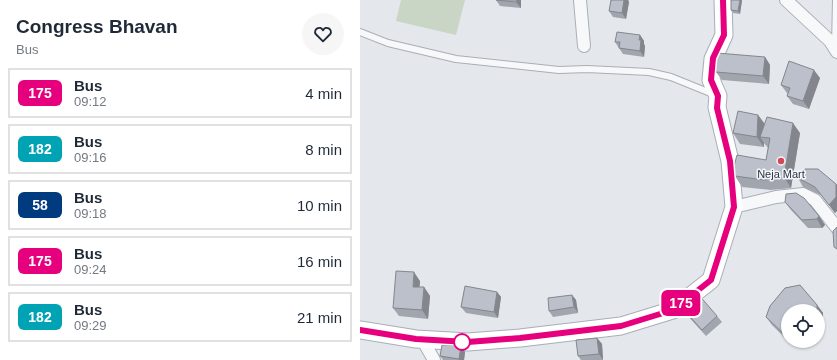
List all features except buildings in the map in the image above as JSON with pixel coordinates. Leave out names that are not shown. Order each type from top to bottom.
[{"type":"main road","points":[[360,330],[422,339],[468,342],[528,337],[621,326],[673,310],[711,280],[734,207],[730,161],[717,108],[718,96],[711,80],[713,58],[724,35],[723,0]]},
{"type":"street","points":[[580,0],[584,46]]},
{"type":"street","points":[[786,0],[830,41],[836,51]]},
{"type":"street","points":[[734,207],[776,197],[803,194],[815,200],[837,228]]},
{"type":"street","points":[[422,339],[434,360]]},
{"type":"lane","points":[[836,0],[836,51]]},
{"type":"lane","points":[[360,32],[388,43],[456,59],[559,70],[587,69],[649,72],[671,77],[718,96]]},
{"type":"green space","points":[[401,0],[465,0],[456,35],[396,21]]},
{"type":"bus line","name":"175","points":[[360,330],[416,339],[468,342],[520,338],[621,326],[673,310],[711,280],[734,207],[730,161],[717,108],[718,96],[711,80],[713,58],[724,35],[723,0]]},
{"type":"place","name":"Neja Mart","points":[[781,161]]}]
